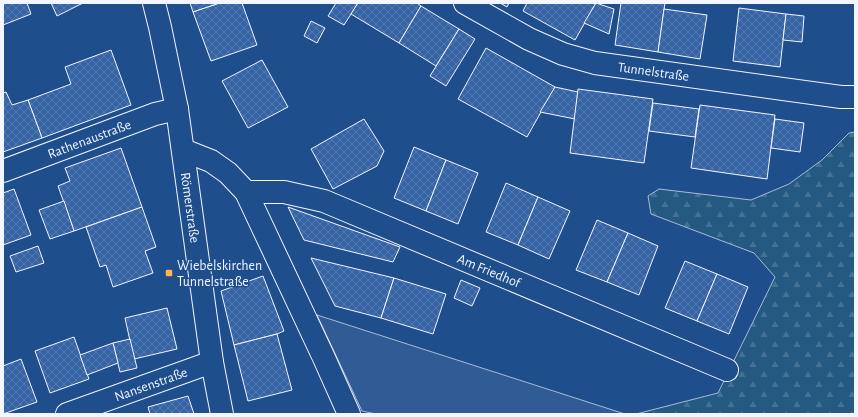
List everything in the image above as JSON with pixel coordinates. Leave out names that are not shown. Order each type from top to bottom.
[{"type":"street","name":"Römerstraße","points":[[154,3],[177,109],[212,362],[222,414]]},
{"type":"street","name":"Tunnelstraße","points":[[465,3],[529,39],[562,54],[595,63],[834,96],[855,97]]},
{"type":"street","name":"Rathenaustraße","points":[[3,171],[155,114],[177,109]]},
{"type":"street","points":[[183,150],[211,161],[228,173],[246,192],[349,414]]},
{"type":"street","name":"Am Friedhof","points":[[246,192],[284,192],[324,201],[727,370]]},
{"type":"street","name":"Nansenstraße","points":[[67,414],[212,362]]},
{"type":"green space","points":[[855,132],[855,414],[636,414],[718,393],[775,277],[754,253],[651,214],[648,196],[659,189],[751,200],[789,184],[822,160],[849,133]]},
{"type":"shaded area","points":[[317,315],[625,414],[376,414],[362,411]]},
{"type":"building","points":[[3,3],[27,3],[31,14],[3,25]]},
{"type":"building","points":[[51,3],[83,3],[57,16]]},
{"type":"building","points":[[190,3],[220,3],[193,12]]},
{"type":"building","points":[[220,3],[242,3],[257,45],[211,61],[193,12]]},
{"type":"building","points":[[336,3],[358,3],[344,25],[328,16]]},
{"type":"building","points":[[358,3],[417,3],[421,6],[399,43],[351,14]]},
{"type":"building","points":[[500,3],[509,3],[507,7]]},
{"type":"building","points":[[527,3],[596,3],[575,40],[523,11]]},
{"type":"building","points":[[596,3],[614,9],[609,34],[584,23]]},
{"type":"building","points":[[621,3],[665,3],[658,52],[615,45]]},
{"type":"building","points":[[421,6],[459,29],[436,66],[399,43]]},
{"type":"building","points":[[739,8],[786,14],[780,67],[733,61]]},
{"type":"building","points":[[664,9],[707,15],[700,59],[658,52]]},
{"type":"building","points":[[786,14],[804,16],[802,42],[783,40]]},
{"type":"building","points":[[311,21],[325,28],[317,43],[304,36]]},
{"type":"building","points":[[459,29],[475,39],[446,86],[430,76]]},
{"type":"building","points":[[486,48],[555,87],[527,137],[458,99]]},
{"type":"building","points":[[111,50],[131,105],[42,138],[28,100],[71,84],[65,67]]},
{"type":"building","points":[[262,60],[288,107],[248,128],[222,81]]},
{"type":"building","points":[[555,87],[578,92],[575,119],[540,112]]},
{"type":"building","points":[[578,89],[653,99],[644,163],[570,153]]},
{"type":"building","points":[[6,92],[12,105],[28,100],[42,138],[3,152],[3,93]]},
{"type":"building","points":[[653,103],[699,109],[695,137],[649,131]]},
{"type":"building","points":[[700,105],[775,115],[767,179],[691,168]]},
{"type":"building","points":[[364,119],[384,151],[377,166],[333,189],[311,149]]},
{"type":"building","points":[[775,119],[804,123],[800,152],[771,148]]},
{"type":"building","points":[[414,147],[446,160],[426,211],[394,198]]},
{"type":"building","points":[[121,148],[142,207],[74,231],[58,186],[70,181],[65,168]]},
{"type":"building","points":[[446,160],[478,173],[458,224],[426,211]]},
{"type":"building","points":[[506,183],[538,197],[518,245],[486,232]]},
{"type":"building","points":[[14,189],[31,235],[3,245],[3,193]]},
{"type":"building","points":[[538,197],[570,211],[549,259],[518,245]]},
{"type":"building","points":[[64,201],[74,231],[50,239],[39,210]]},
{"type":"building","points":[[142,207],[156,247],[145,251],[153,273],[113,287],[106,265],[100,267],[86,227]]},
{"type":"building","points":[[288,207],[400,247],[393,262],[304,240]]},
{"type":"building","points":[[597,220],[628,233],[607,282],[576,270]]},
{"type":"building","points":[[628,233],[658,246],[639,295],[607,282]]},
{"type":"building","points":[[38,246],[44,263],[16,272],[10,256]]},
{"type":"building","points":[[311,258],[394,278],[381,318],[335,306]]},
{"type":"building","points":[[685,261],[717,274],[697,321],[665,308]]},
{"type":"building","points":[[717,274],[748,287],[729,334],[697,321]]},
{"type":"building","points":[[263,276],[284,331],[234,345],[221,291]]},
{"type":"building","points":[[394,278],[446,294],[433,334],[381,318]]},
{"type":"building","points":[[461,280],[480,288],[472,306],[454,298]]},
{"type":"building","points":[[167,308],[177,349],[134,359],[125,318]]},
{"type":"building","points":[[277,334],[292,390],[248,401],[234,345]]},
{"type":"building","points":[[74,337],[89,379],[50,393],[35,351]]},
{"type":"building","points":[[130,339],[137,368],[120,372],[113,343]]},
{"type":"building","points":[[113,343],[118,363],[87,375],[80,355]]},
{"type":"building","points":[[21,359],[37,402],[3,414],[3,366]]},
{"type":"building","points":[[188,396],[194,414],[150,414],[148,407]]},
{"type":"place","name":"Wiebelskirchen Tunnelstraße","points":[[169,273]]}]
